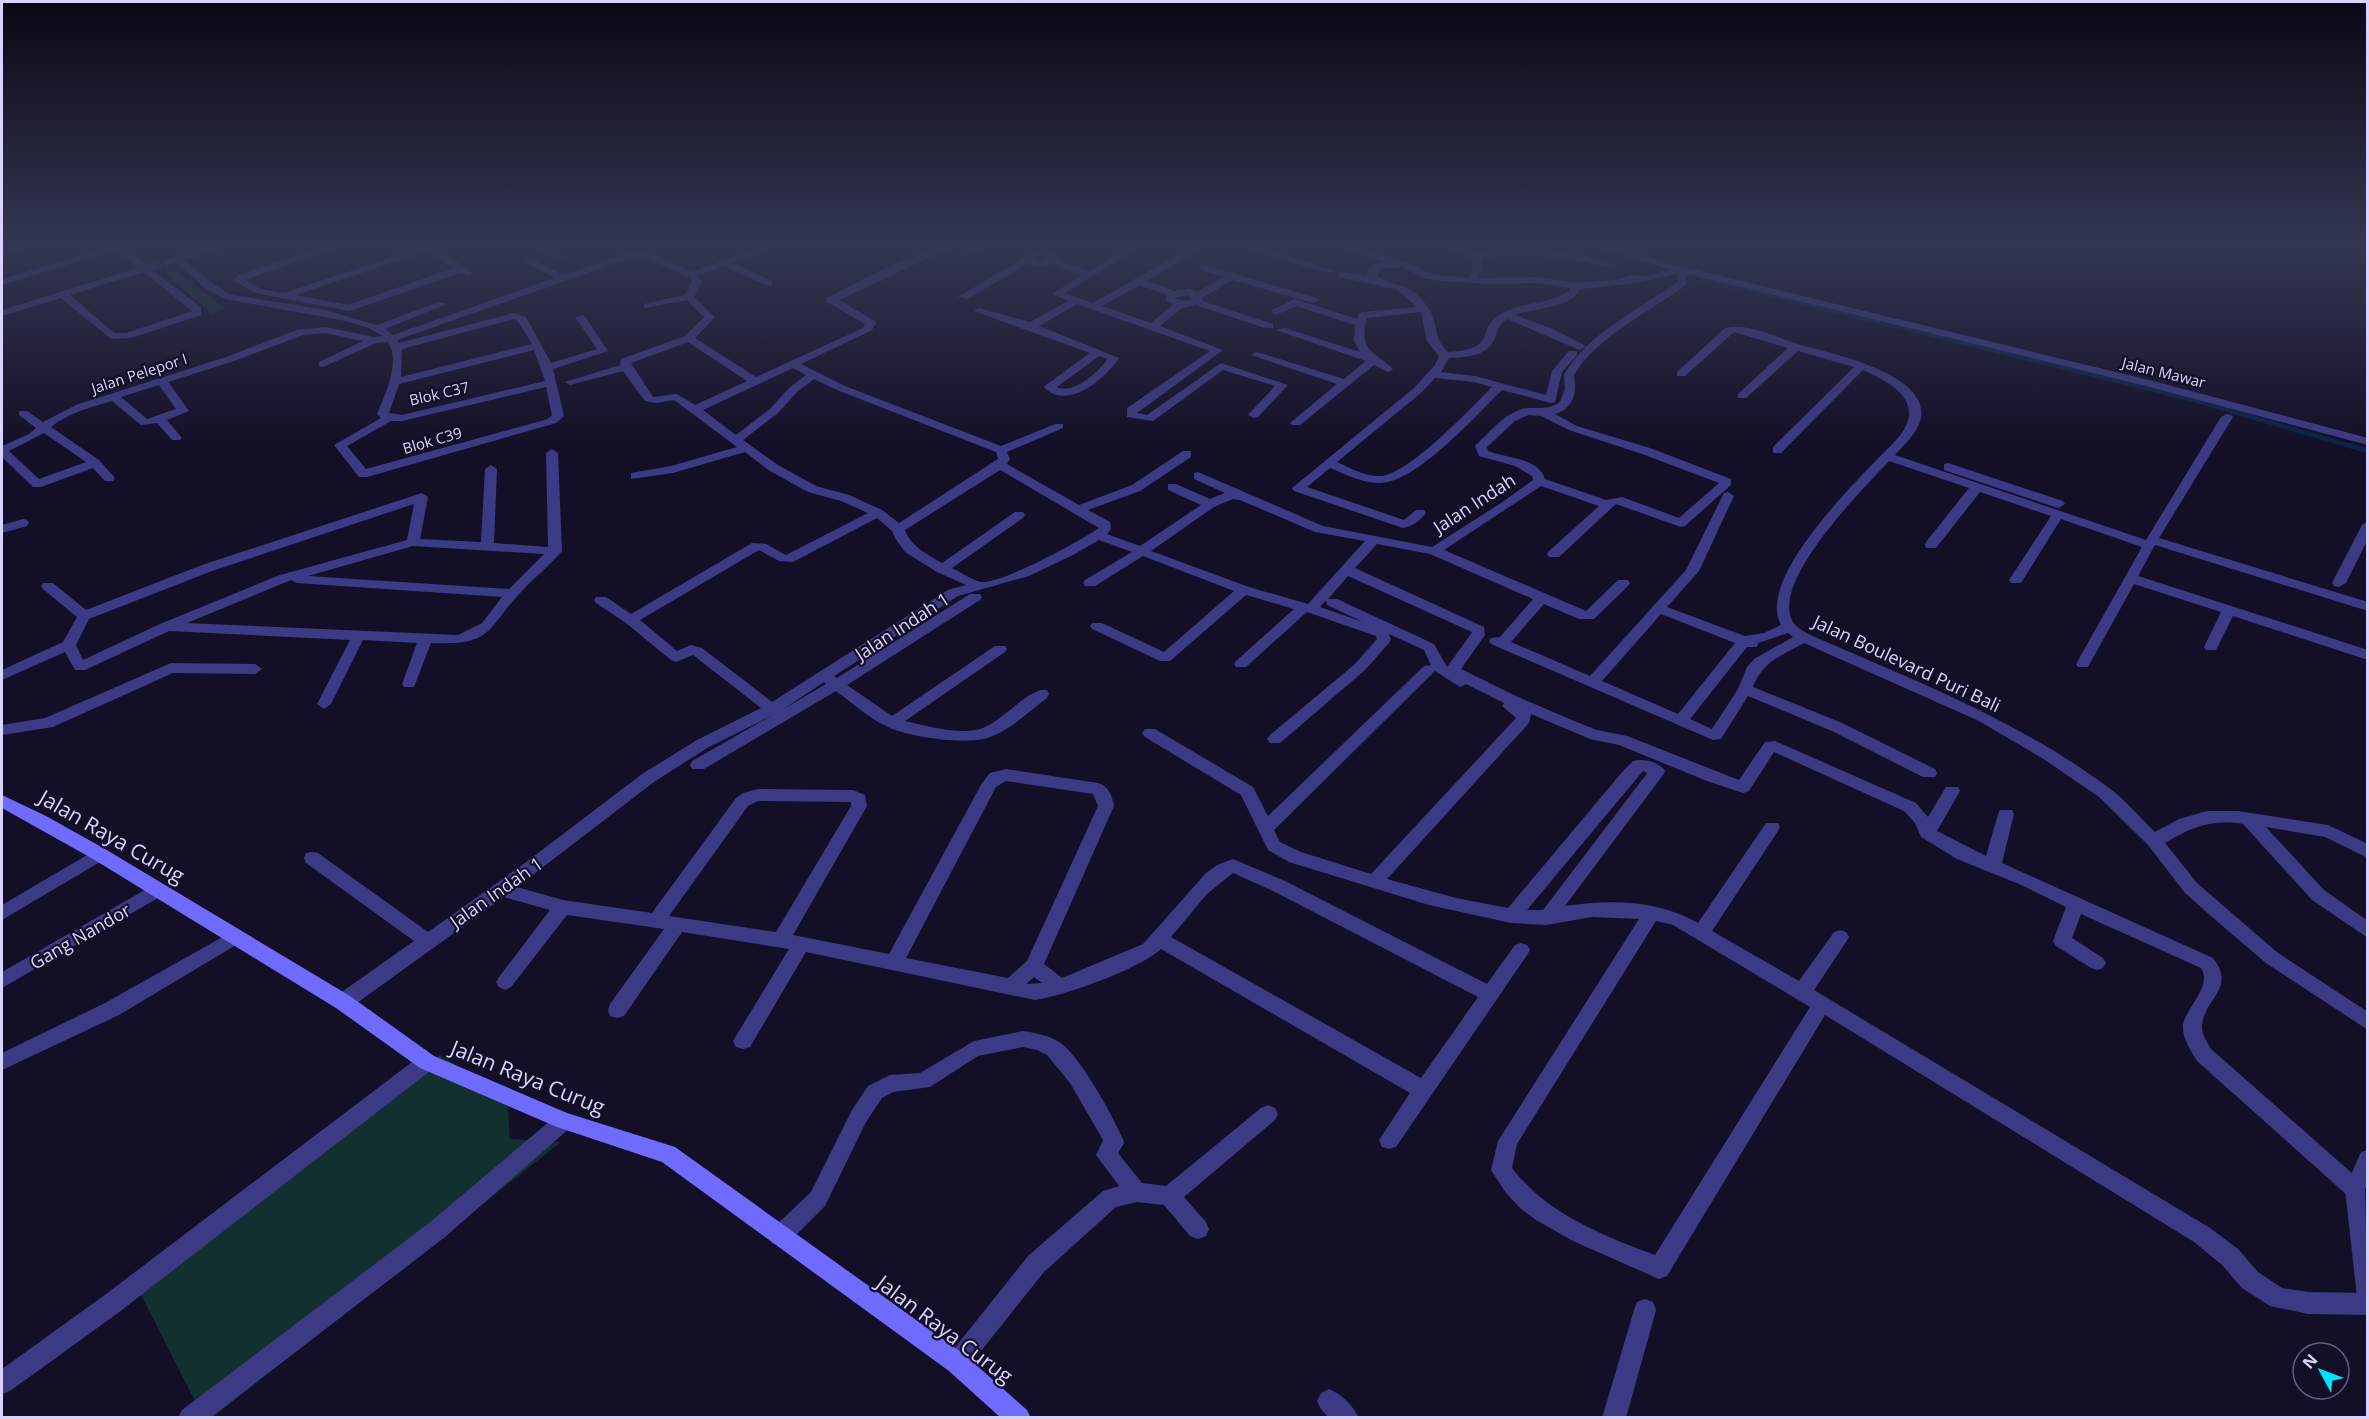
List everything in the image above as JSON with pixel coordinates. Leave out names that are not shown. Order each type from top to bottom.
[{"type":"main road","name":"Jalan Raya Curug","points":[[2,801],[99,854],[343,1002],[427,1062],[564,1121],[668,1154],[957,1363],[1019,1418]]},
{"type":"street","points":[[84,313],[111,336],[127,336],[192,316],[194,313]]},
{"type":"street","points":[[328,313],[339,315],[375,334]]},
{"type":"street","points":[[323,364],[375,334],[421,313]]},
{"type":"street","name":"Jalan Pelepor I","points":[[2,450],[33,436],[65,414],[310,330],[375,334],[394,343],[473,313]]},
{"type":"street","points":[[708,313],[710,317],[689,338],[626,360],[624,363],[626,367],[649,399],[653,401],[674,396],[774,468],[812,489],[845,498],[878,513],[898,530],[909,549],[977,591]]},
{"type":"street","points":[[694,410],[794,365],[870,326],[871,323],[855,313]]},
{"type":"street","points":[[987,313],[1031,326],[1098,352],[1115,359],[1078,389],[1061,394],[1054,392],[1050,387],[1056,381],[1098,352]]},
{"type":"street","points":[[1031,326],[1053,313]]},
{"type":"street","points":[[1112,313],[1218,349],[1131,410],[1131,415],[1149,419],[1221,366]]},
{"type":"street","points":[[1153,327],[1169,313]]},
{"type":"street","points":[[1235,313],[1269,326]]},
{"type":"street","points":[[1336,313],[1362,319],[1398,313]]},
{"type":"street","points":[[1425,313],[1429,338],[1434,346],[1445,355],[1471,353],[1482,349],[1488,344],[1494,324],[1513,313]]},
{"type":"street","points":[[1432,374],[1475,379],[1551,400],[1557,371],[1580,347],[1626,313]]},
{"type":"street","name":"Jalan Indah","points":[[1198,476],[1320,529],[1434,551],[1539,482],[1538,475],[1528,466],[1492,458],[1481,449],[1481,446],[1520,413],[1545,412],[1560,408],[1568,402],[1572,388],[1569,375],[1578,362],[1618,327],[1638,313]]},
{"type":"street","name":"Jalan Mawar","points":[[1862,313],[2241,406],[2367,441]]},
{"type":"street","points":[[1507,315],[1549,331],[1580,347]]},
{"type":"street","points":[[389,418],[383,414],[395,382],[394,343],[514,316],[521,317],[538,346],[547,367],[550,383]]},
{"type":"street","points":[[547,367],[600,353],[604,349],[580,318]]},
{"type":"street","points":[[1362,319],[1358,340],[1360,345],[1374,360],[1388,369]]},
{"type":"street","points":[[1281,330],[1374,360]]},
{"type":"street","name":"Jalan Boulevard Puri Bali","points":[[1681,374],[1730,330],[1739,330],[1861,366],[1886,377],[1906,393],[1914,405],[1916,417],[1890,453],[1820,529],[1795,568],[1785,590],[1782,604],[1785,621],[1789,627],[1803,638],[1984,717],[2047,754],[2105,793],[2154,841],[2191,888],[2225,918],[2272,958],[2367,1022]]},
{"type":"street","points":[[689,338],[755,382]]},
{"type":"street","points":[[395,382],[538,346]]},
{"type":"street","points":[[1742,396],[1796,347]]},
{"type":"street","points":[[1256,355],[1345,383]]},
{"type":"street","points":[[1420,513],[1409,523],[1402,524],[1299,489],[1299,487],[1418,390],[1440,366],[1445,355]]},
{"type":"street","points":[[1202,360],[1282,385],[1254,416]]},
{"type":"street","points":[[1296,423],[1374,360]]},
{"type":"street","points":[[794,365],[841,388],[1001,450],[1059,426]]},
{"type":"street","points":[[1778,450],[1861,366]]},
{"type":"street","points":[[570,382],[626,367]]},
{"type":"street","points":[[635,476],[673,470],[741,444],[793,390],[814,374]]},
{"type":"street","points":[[113,396],[145,423],[161,420],[184,410],[162,381]]},
{"type":"street","name":"Blok C37","points":[[364,473],[340,445],[389,418],[402,418],[550,383]]},
{"type":"street","name":"Blok C39","points":[[364,473],[503,436],[557,419],[550,383]]},
{"type":"street","points":[[1328,463],[1376,479],[1397,477],[1423,458],[1501,386]]},
{"type":"street","points":[[1545,412],[1573,428],[1647,451],[1727,481],[1681,523],[1618,500],[1612,501],[1554,554]]},
{"type":"street","points":[[23,413],[95,463],[109,478]]},
{"type":"street","points":[[2083,664],[2152,540],[2227,417]]},
{"type":"street","points":[[161,420],[176,438]]},
{"type":"street","points":[[2,450],[37,484],[95,463]]},
{"type":"street","points":[[898,530],[1000,465],[1004,459],[1001,450]]},
{"type":"street","points":[[165,627],[459,640],[479,634],[493,621],[512,593],[555,551],[552,453]]},
{"type":"street","points":[[1890,453],[1976,488],[2058,515],[2152,540]]},
{"type":"street","points":[[1890,453],[2152,540],[2367,607]]},
{"type":"street","points":[[1079,509],[1136,488],[1187,454]]},
{"type":"street","points":[[698,765],[977,591],[1060,555],[1106,529],[1105,525],[1079,509],[1000,465]]},
{"type":"street","points":[[487,548],[490,469]]},
{"type":"street","points":[[1539,482],[1608,505]]},
{"type":"street","points":[[1172,487],[1210,504]]},
{"type":"street","points":[[1931,545],[1976,488]]},
{"type":"street","points":[[1090,583],[1142,551],[1210,504],[1231,495],[1242,496]]},
{"type":"street","points":[[1592,683],[1692,571],[1728,496]]},
{"type":"street","points":[[2,675],[69,645],[84,616],[207,568],[422,497],[413,542]]},
{"type":"street","points":[[631,620],[757,546],[762,546],[781,558],[788,559],[878,513]]},
{"type":"street","points":[[942,569],[1019,514]]},
{"type":"street","points":[[2016,580],[2058,515]]},
{"type":"street","points":[[2,529],[23,523]]},
{"type":"street","points":[[2339,583],[2367,530]]},
{"type":"street","points":[[1098,535],[1244,590],[1308,608],[1379,631],[1384,635],[1384,640],[1360,667],[1275,739]]},
{"type":"street","points":[[1241,664],[1308,608],[1347,570],[1373,540]]},
{"type":"street","points":[[69,645],[80,667],[165,627],[285,578],[413,542],[555,551]]},
{"type":"street","points":[[1434,551],[1540,598],[1587,616],[1623,583]]},
{"type":"street","points":[[1347,570],[1479,630],[1478,635],[1456,663],[1454,671],[1513,701],[1595,735],[1622,740],[1743,787],[1768,749],[1775,746],[1910,807],[1922,820],[1926,833],[1963,854],[2042,886],[2076,904],[2207,963],[2213,968],[2214,973],[2208,995],[2193,1024],[2193,1035],[2204,1055],[2355,1189]]},
{"type":"street","points":[[285,578],[512,593]]},
{"type":"street","points":[[2130,578],[2367,655]]},
{"type":"street","points":[[48,586],[84,616]]},
{"type":"street","points":[[1097,626],[1165,658],[1244,590]]},
{"type":"street","points":[[1540,598],[1500,641],[1716,735],[1745,689],[1752,670],[1771,654],[1803,638]]},
{"type":"street","points":[[601,600],[631,620],[676,657],[691,650],[697,651],[772,709]]},
{"type":"street","points":[[1332,602],[1429,647],[1442,671],[1523,713],[1524,719],[1375,881]]},
{"type":"street","points":[[1660,609],[1744,641],[1771,654]]},
{"type":"street","points":[[2211,647],[2228,611]]},
{"type":"street","points":[[1680,721],[1744,641],[1761,638],[1789,627]]},
{"type":"street","points":[[324,704],[359,635]]},
{"type":"street","points":[[409,684],[426,638]]},
{"type":"street","points":[[892,723],[1000,649]]},
{"type":"street","points":[[2,730],[48,723],[171,668],[255,669]]},
{"type":"street","points":[[1266,828],[1429,669]]},
{"type":"street","points":[[831,680],[892,723],[916,729],[982,735],[993,730],[1042,694]]},
{"type":"street","name":"Jalan Indah 1","points":[[343,1002],[600,817],[648,778],[672,762],[831,680]]},
{"type":"street","points":[[1745,689],[1837,727],[1929,773]]},
{"type":"street","points":[[1150,733],[1247,791],[1274,846],[1280,851],[1436,900],[1512,916],[1546,918],[1591,910],[1653,912],[1702,932],[2202,1235],[2230,1257],[2250,1280],[2278,1298],[2308,1303],[2367,1304]]},
{"type":"street","points":[[1512,916],[1629,775],[1639,765],[1652,767],[1657,771],[1651,780],[1546,918]]},
{"type":"street","points":[[894,963],[990,783],[996,777],[1006,775],[1098,789],[1104,796],[1106,806],[1034,966],[1011,987]]},
{"type":"street","points":[[1926,833],[1952,791]]},
{"type":"street","points":[[656,921],[742,802],[749,797],[758,795],[853,796],[859,799],[859,806],[781,939]]},
{"type":"street","points":[[1992,867],[2006,814]]},
{"type":"street","points":[[2154,841],[2185,824],[2207,817],[2247,818],[2328,831],[2367,852]]},
{"type":"street","points":[[2247,818],[2318,895],[2367,931]]},
{"type":"street","points":[[1702,932],[1772,827]]},
{"type":"street","points":[[2,913],[99,854]]},
{"type":"street","points":[[312,858],[427,941]]},
{"type":"street","points":[[501,889],[563,907],[781,939],[1037,993],[1060,987],[1147,950],[1210,880],[1225,867],[1233,866],[1279,886],[1490,995]]},
{"type":"street","name":"Gang Nandor","points":[[2,981],[157,890]]},
{"type":"street","points":[[2076,904],[2062,941],[2097,963]]},
{"type":"street","points":[[505,982],[563,907]]},
{"type":"street","points":[[1653,912],[1508,1141],[1501,1170],[1512,1188],[1538,1211],[1659,1268],[1822,1004]]},
{"type":"street","points":[[617,1010],[678,924]]},
{"type":"street","points":[[2,1062],[112,1009],[235,937]]},
{"type":"street","points":[[1802,992],[1840,937]]},
{"type":"street","points":[[1159,939],[1423,1090]]},
{"type":"street","points":[[743,1041],[802,944]]},
{"type":"street","points":[[1389,1140],[1521,950]]},
{"type":"street","points":[[1034,966],[1060,987]]},
{"type":"street","points":[[780,1236],[818,1199],[859,1116],[880,1088],[890,1084],[923,1081],[967,1052],[1009,1040],[1031,1040],[1054,1049],[1077,1077],[1113,1139],[1114,1143],[1107,1150],[1106,1155],[1137,1192]]},
{"type":"street","points":[[2,1383],[120,1298],[427,1062]]},
{"type":"street","points":[[1169,1196],[1268,1114]]},
{"type":"street","points":[[190,1418],[437,1230],[564,1121]]},
{"type":"street","points":[[2367,1159],[2355,1189],[2367,1297]]},
{"type":"street","points":[[957,1363],[1036,1264],[1110,1198],[1137,1192],[1169,1196],[1198,1228]]},
{"type":"street","points":[[1614,1418],[1646,1310]]},
{"type":"street","points":[[1329,1401],[1347,1418]]},
{"type":"green space","points":[[440,1055],[507,1096],[510,1139],[561,1142],[213,1417],[203,1417],[137,1287]]},
{"type":"waterway","points":[[1845,313],[2194,400],[2357,448]]},
{"type":"waterway","points":[[2351,446],[2368,451]]}]
